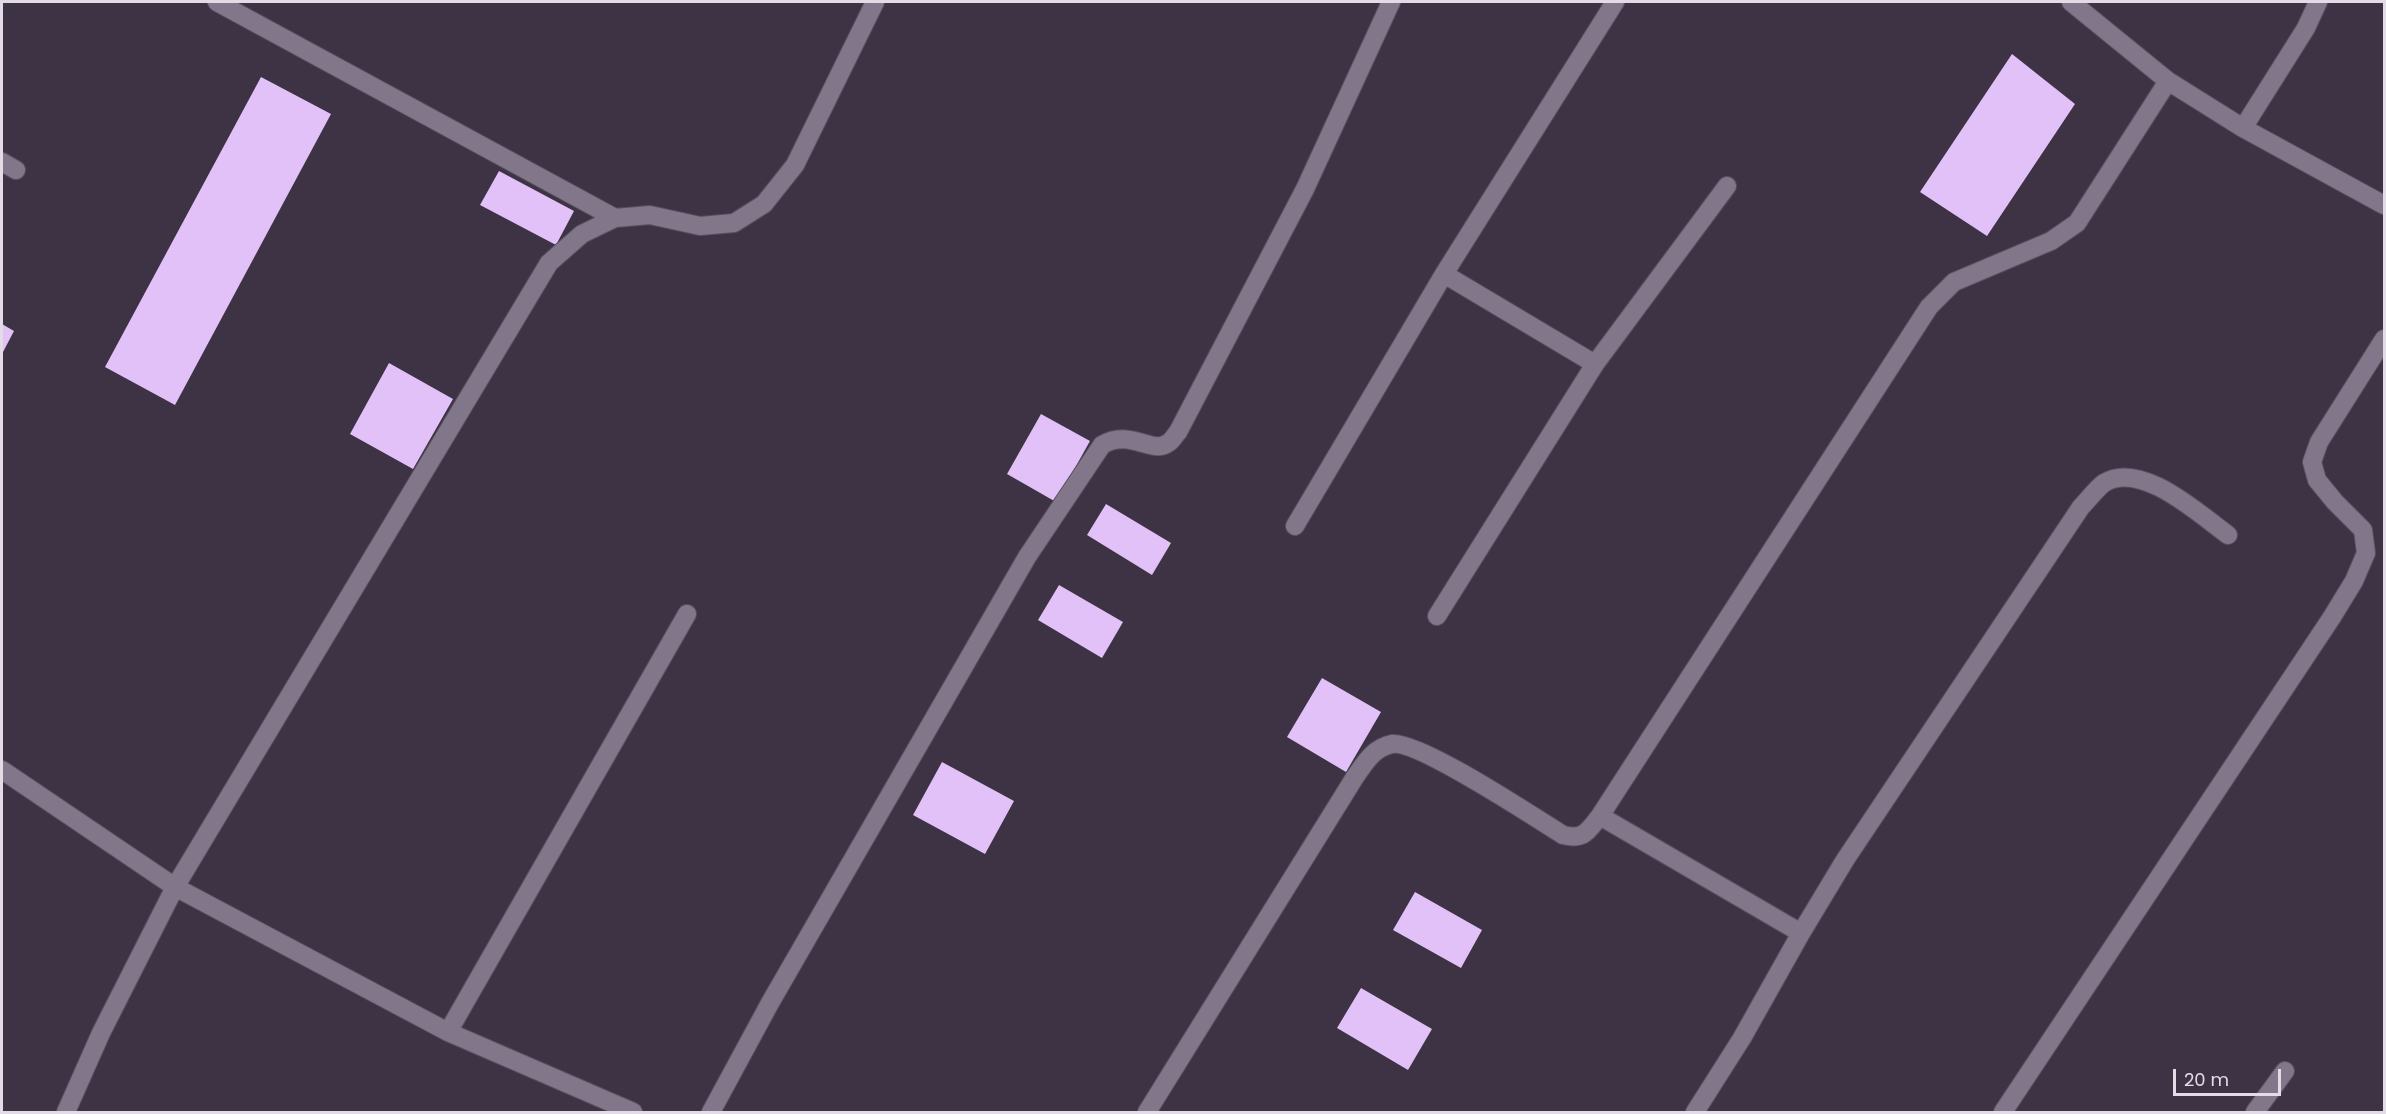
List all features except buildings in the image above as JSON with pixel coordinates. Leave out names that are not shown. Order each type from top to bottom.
[{"type":"street","points":[[217,2],[615,218]]},
{"type":"street","points":[[66,1113],[101,1033],[175,887],[549,263],[582,234],[615,218],[650,215],[700,226],[734,224],[765,204],[795,165],[875,2]]},
{"type":"street","points":[[711,1113],[770,1003],[1028,557],[1102,445],[1113,438],[1129,439],[1155,447],[1168,444],[1178,432],[1305,189],[1391,2]]},
{"type":"street","points":[[1295,526],[1444,274],[1615,2]]},
{"type":"street","points":[[2071,2],[2168,81],[2243,128],[2385,206]]},
{"type":"street","points":[[2243,128],[2306,28],[2318,2]]},
{"type":"street","points":[[1148,1113],[1372,753],[1393,744],[1430,754],[1563,835],[1575,838],[1586,834],[1600,816],[1929,307],[1954,282],[2050,241],[2078,223],[2168,81]]},
{"type":"street","points":[[1437,616],[1595,364],[1727,186]]},
{"type":"street","points":[[1444,274],[1595,364]]},
{"type":"street","points":[[2003,1113],[2354,581],[2366,554],[2363,530],[2317,480],[2312,462],[2319,442],[2385,339]]},
{"type":"street","points":[[1695,1113],[1742,1038],[1801,933],[1894,783],[2081,507],[2104,483],[2124,476],[2155,484],[2228,535]]},
{"type":"street","points":[[448,1032],[687,614]]},
{"type":"street","points":[[2,770],[175,887],[448,1032],[633,1113]]},
{"type":"street","points":[[1600,816],[1801,933]]},
{"type":"street","points":[[2255,1113],[2285,1071]]}]
